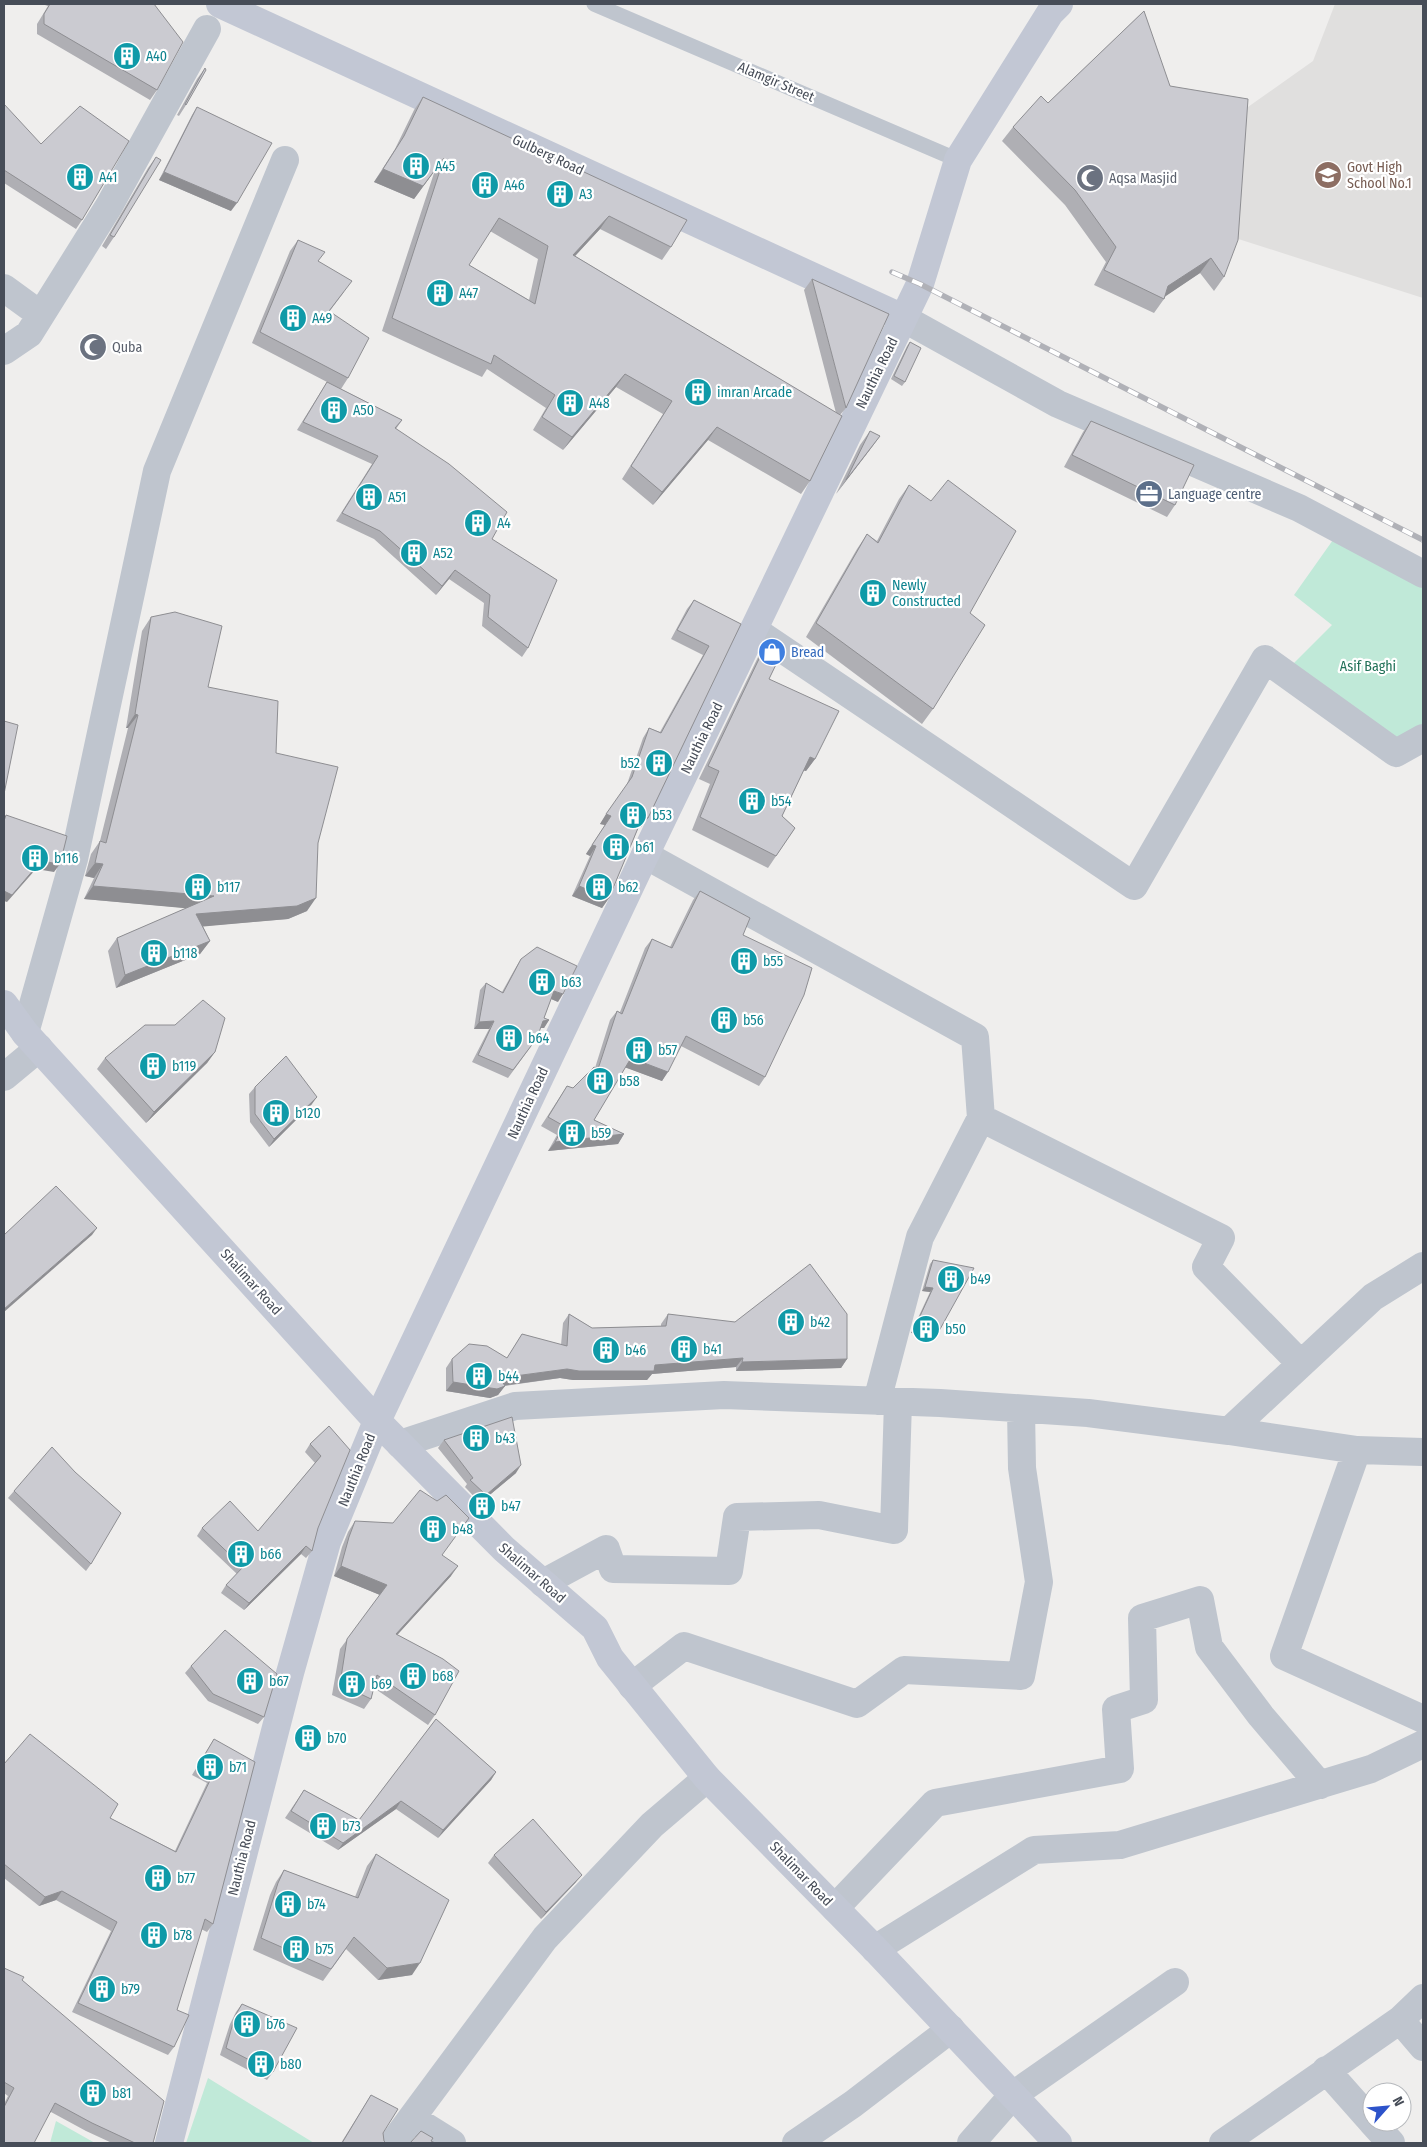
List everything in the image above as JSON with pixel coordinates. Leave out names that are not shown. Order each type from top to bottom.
[{"type":"main road","name":"Gulberg Road","points":[[220,4],[903,318]]},
{"type":"main road","name":"Nauthia Road","points":[[169,2143],[290,1673],[327,1542],[378,1421],[924,274],[958,160],[1050,13],[1059,4]]},
{"type":"main road","name":"Shalimar Road","points":[[4,1004],[32,1041],[378,1421],[504,1549],[595,1628],[610,1658],[707,1778],[875,1948],[1058,2143]]},
{"type":"street","points":[[4,351],[29,334],[41,315],[109,206],[207,29]]},
{"type":"street","points":[[4,1077],[32,1041],[74,859],[157,471],[285,160]]},
{"type":"street","points":[[4,288],[41,315]]},
{"type":"street","points":[[903,318],[1058,404],[1299,508],[1423,574]]},
{"type":"street","points":[[754,630],[1134,886],[1265,659],[1396,753],[1423,738]]},
{"type":"street","points":[[543,1583],[606,1549],[612,1569],[729,1571],[737,1517],[819,1515],[894,1530],[887,1402],[920,1237],[981,1118],[975,1037],[646,855]]},
{"type":"street","points":[[981,1118],[1221,1238],[1206,1267],[1301,1364]]},
{"type":"street","points":[[1228,1431],[1373,1297],[1423,1266]]},
{"type":"street","points":[[400,1444],[516,1406],[724,1395],[1021,1408],[1088,1413],[1357,1450],[1423,1452]]},
{"type":"street","points":[[632,1686],[684,1646],[857,1704],[904,1670],[1021,1676],[1039,1582],[1022,1468],[1021,1408]]},
{"type":"street","points":[[1357,1450],[1284,1656],[1423,1719]]},
{"type":"street","points":[[835,1908],[935,1803],[1120,1769],[1116,1708],[1144,1700],[1142,1618],[1200,1600],[1209,1647],[1261,1716],[1320,1785]]},
{"type":"street","points":[[875,1948],[1034,1850],[1120,1845],[1371,1769],[1423,1744]]},
{"type":"street","points":[[394,2143],[545,1938],[652,1825],[707,1778]]},
{"type":"street","points":[[971,2143],[1013,2095],[1175,1982]]},
{"type":"street","points":[[1223,2143],[1400,2020],[1423,1998]]},
{"type":"street","points":[[1400,2020],[1423,2047]]},
{"type":"street","points":[[796,2143],[853,2104],[951,2029]]},
{"type":"street","points":[[1326,2070],[1362,2111]]},
{"type":"street","points":[[412,2118],[452,2143]]},
{"type":"street","points":[[1381,2132],[1391,2143]]},
{"type":"lane","name":"Alamgir Street","points":[[594,4],[958,160]]},
{"type":"shaded area","name":"Govt High School No.1","points":[[1335,4],[1423,4],[1423,298],[1229,236],[1238,114],[1313,61]]},
{"type":"green space","name":"Asif Baghi","points":[[1340,530],[1423,574],[1423,728],[1387,747],[1284,673],[1332,625],[1294,595]]},
{"type":"green space","points":[[208,2078],[314,2143],[186,2143]]},
{"type":"green space","points":[[56,2121],[95,2143],[50,2143]]},
{"type":"building","name":"A40","points":[[50,4],[154,4],[183,42],[157,90],[44,24],[44,14]]},
{"type":"building","name":"Aqsa Masjid","points":[[1144,11],[1170,86],[1248,99],[1238,240],[1224,277],[1211,258],[1168,286],[1164,299],[1104,270],[1116,247],[1075,190],[1013,127],[1041,96],[1048,103]]},
{"type":"building","points":[[205,68],[206,70],[186,105],[185,104]]},
{"type":"building","points":[[423,97],[687,220],[671,247],[609,216],[573,255],[842,416],[810,481],[717,427],[662,492],[631,466],[672,401],[625,374],[572,437],[542,417],[555,395],[494,355],[491,364],[392,318],[444,158],[423,186],[383,169],[404,136]],"holes":[[[499,218],[548,246],[535,304],[469,265]]]},
{"type":"building","points":[[4,104],[41,144],[80,106],[129,141],[82,220],[4,170]]},
{"type":"building","points":[[197,107],[272,143],[237,203],[164,172]]},
{"type":"building","points":[[156,157],[161,160],[114,237],[110,235]]},
{"type":"building","name":"A49","points":[[298,240],[325,252],[318,261],[352,281],[329,311],[369,338],[348,378],[260,332]]},
{"type":"building","points":[[812,279],[889,314],[846,408]]},
{"type":"building","points":[[910,342],[921,348],[905,382],[894,376]]},
{"type":"building","points":[[327,382],[402,420],[395,428],[449,464],[507,512],[492,539],[557,580],[528,648],[488,617],[490,595],[455,570],[442,586],[380,531],[342,513],[378,456],[303,422]]},
{"type":"building","name":"Language centre","points":[[1091,421],[1194,465],[1175,505],[1072,455]]},
{"type":"building","points":[[870,431],[880,436],[846,480]]},
{"type":"building","points":[[948,480],[1016,531],[970,613],[985,625],[933,709],[816,623],[867,534],[878,543],[909,485],[931,501]]},
{"type":"building","points":[[694,600],[741,624],[648,818],[643,816],[609,898],[579,886],[596,846],[592,845],[611,816],[606,814],[632,777],[649,728],[661,733],[709,646],[677,630]]},
{"type":"building","points":[[175,612],[222,626],[208,687],[278,701],[276,753],[338,767],[318,843],[316,898],[297,906],[196,914],[210,941],[125,975],[117,938],[214,896],[93,886],[103,864],[95,863],[100,841],[106,843],[138,715],[135,714],[151,617]]},
{"type":"building","points":[[768,640],[783,650],[769,679],[839,711],[815,759],[810,757],[782,816],[795,828],[776,856],[700,817],[719,771],[708,766]]},
{"type":"building","points":[[4,721],[18,725],[4,794]]},
{"type":"building","name":"b116","points":[[6,815],[67,836],[60,864],[41,861],[12,895],[4,891],[4,821]]},
{"type":"building","points":[[700,891],[750,918],[743,935],[812,968],[804,995],[765,1077],[686,1036],[668,1072],[631,1058],[594,1120],[624,1134],[555,1142],[564,1126],[548,1117],[567,1086],[573,1088],[594,1067],[598,1069],[617,1011],[622,1014],[652,939],[672,948]]},
{"type":"building","points":[[537,947],[577,966],[563,994],[554,991],[544,1018],[549,1020],[543,1021],[537,1038],[513,1070],[478,1055],[494,1021],[479,1022],[486,983],[503,993],[521,959]]},
{"type":"building","name":"b119","points":[[203,1000],[225,1018],[215,1052],[154,1112],[105,1058],[145,1025],[175,1025]]},
{"type":"building","name":"b120","points":[[286,1056],[317,1097],[274,1139],[255,1114],[255,1087]]},
{"type":"building","points":[[56,1186],[97,1228],[4,1309],[4,1235]]},
{"type":"building","points":[[933,1260],[974,1268],[939,1331],[914,1329],[933,1288],[925,1287]]},
{"type":"building","points":[[810,1264],[847,1314],[847,1359],[742,1362],[743,1358],[655,1365],[654,1371],[579,1371],[567,1369],[500,1378],[505,1386],[497,1389],[453,1382],[452,1359],[469,1344],[487,1346],[507,1358],[522,1334],[567,1346],[569,1314],[592,1328],[666,1326],[668,1314],[735,1322]]},
{"type":"building","points":[[512,1417],[521,1465],[486,1495],[470,1480],[473,1478],[444,1440]]},
{"type":"building","points":[[329,1426],[350,1450],[318,1528],[312,1551],[306,1546],[249,1603],[226,1585],[243,1567],[202,1528],[230,1501],[258,1531],[321,1456],[310,1444]]},
{"type":"building","points":[[52,1447],[75,1472],[121,1513],[91,1564],[14,1491]]},
{"type":"building","points":[[420,1490],[437,1501],[446,1495],[469,1518],[442,1555],[458,1566],[396,1634],[443,1659],[459,1671],[435,1715],[377,1675],[371,1699],[340,1684],[347,1639],[387,1585],[341,1566],[355,1521],[393,1523]]},
{"type":"building","name":"b67","points":[[225,1630],[277,1674],[264,1717],[213,1694],[191,1666]]},
{"type":"building","points":[[436,1719],[496,1772],[443,1830],[401,1801],[343,1843],[291,1811],[304,1790],[359,1820]]},
{"type":"building","points":[[30,1734],[118,1804],[110,1818],[176,1852],[213,1774],[198,1766],[214,1739],[255,1762],[213,1924],[205,1919],[177,2010],[189,2015],[174,2047],[78,2003],[117,1922],[62,1891],[45,1897],[4,1864],[4,1764]]},
{"type":"building","points":[[533,1819],[582,1875],[546,1912],[494,1855]]},
{"type":"building","points":[[376,1854],[449,1900],[420,1963],[387,1968],[354,1937],[331,1969],[261,1938],[278,1883],[284,1870],[358,1898]]},
{"type":"building","points":[[4,1968],[24,1977],[22,1980],[164,2101],[153,2143],[135,2143],[55,2103],[34,2143],[4,2143],[4,2107],[14,2088],[4,2082]]},
{"type":"building","points":[[242,2004],[297,2028],[273,2072],[226,2048],[235,2016]]},
{"type":"building","points":[[371,2095],[398,2109],[383,2133],[386,2143],[342,2143]]},
{"type":"building","points":[[421,2131],[433,2138],[431,2141],[435,2143],[410,2143]]},
{"type":"railway","points":[[892,272],[920,284],[1423,540]]},
{"type":"place","name":"A40","points":[[127,56]]},
{"type":"place","name":"A45","points":[[416,166]]},
{"type":"place","name":"Govt High School No.1","points":[[1328,175]]},
{"type":"place","name":"A41","points":[[80,177]]},
{"type":"place","name":"Aqsa Masjid","points":[[1090,178]]},
{"type":"place","name":"A46","points":[[485,185]]},
{"type":"place","name":"A3","points":[[560,194]]},
{"type":"place","name":"A47","points":[[440,293]]},
{"type":"place","name":"A49","points":[[293,318]]},
{"type":"place","name":"Quba","points":[[93,347]]},
{"type":"place","name":"imran Arcade","points":[[698,392]]},
{"type":"place","name":"A48","points":[[570,403]]},
{"type":"place","name":"A50","points":[[334,410]]},
{"type":"place","name":"Language centre","points":[[1149,494]]},
{"type":"place","name":"A51","points":[[369,497]]},
{"type":"place","name":"A4","points":[[478,523]]},
{"type":"place","name":"A52","points":[[414,553]]},
{"type":"place","name":"Newly Constructed","points":[[873,593]]},
{"type":"place","name":"Bread","points":[[772,652]]},
{"type":"place","name":"b52","points":[[659,763]]},
{"type":"place","name":"b54","points":[[752,801]]},
{"type":"place","name":"b53","points":[[633,815]]},
{"type":"place","name":"b61","points":[[616,847]]},
{"type":"place","name":"b116","points":[[35,858]]},
{"type":"place","name":"b117","points":[[198,887]]},
{"type":"place","name":"b62","points":[[599,887]]},
{"type":"place","name":"b118","points":[[154,953]]},
{"type":"place","name":"b55","points":[[744,961]]},
{"type":"place","name":"b63","points":[[542,982]]},
{"type":"place","name":"b56","points":[[724,1020]]},
{"type":"place","name":"b64","points":[[509,1038]]},
{"type":"place","name":"b57","points":[[639,1050]]},
{"type":"place","name":"b119","points":[[153,1066]]},
{"type":"place","name":"b58","points":[[600,1081]]},
{"type":"place","name":"b120","points":[[276,1113]]},
{"type":"place","name":"b59","points":[[572,1133]]},
{"type":"place","name":"b49","points":[[951,1279]]},
{"type":"place","name":"b42","points":[[791,1322]]},
{"type":"place","name":"b50","points":[[926,1329]]},
{"type":"place","name":"b41","points":[[684,1349]]},
{"type":"place","name":"b46","points":[[606,1350]]},
{"type":"place","name":"b44","points":[[479,1376]]},
{"type":"place","name":"b43","points":[[476,1438]]},
{"type":"place","name":"b47","points":[[482,1506]]},
{"type":"place","name":"b48","points":[[433,1529]]},
{"type":"place","name":"b66","points":[[241,1554]]},
{"type":"place","name":"b68","points":[[413,1676]]},
{"type":"place","name":"b67","points":[[250,1681]]},
{"type":"place","name":"b69","points":[[352,1684]]},
{"type":"place","name":"b70","points":[[308,1738]]},
{"type":"place","name":"b71","points":[[210,1767]]},
{"type":"place","name":"b73","points":[[323,1826]]},
{"type":"place","name":"b77","points":[[158,1878]]},
{"type":"place","name":"b74","points":[[288,1904]]},
{"type":"place","name":"b78","points":[[154,1935]]},
{"type":"place","name":"b75","points":[[296,1949]]},
{"type":"place","name":"b79","points":[[102,1989]]},
{"type":"place","name":"b76","points":[[247,2024]]},
{"type":"place","name":"b80","points":[[261,2064]]},
{"type":"place","name":"b81","points":[[93,2093]]}]
